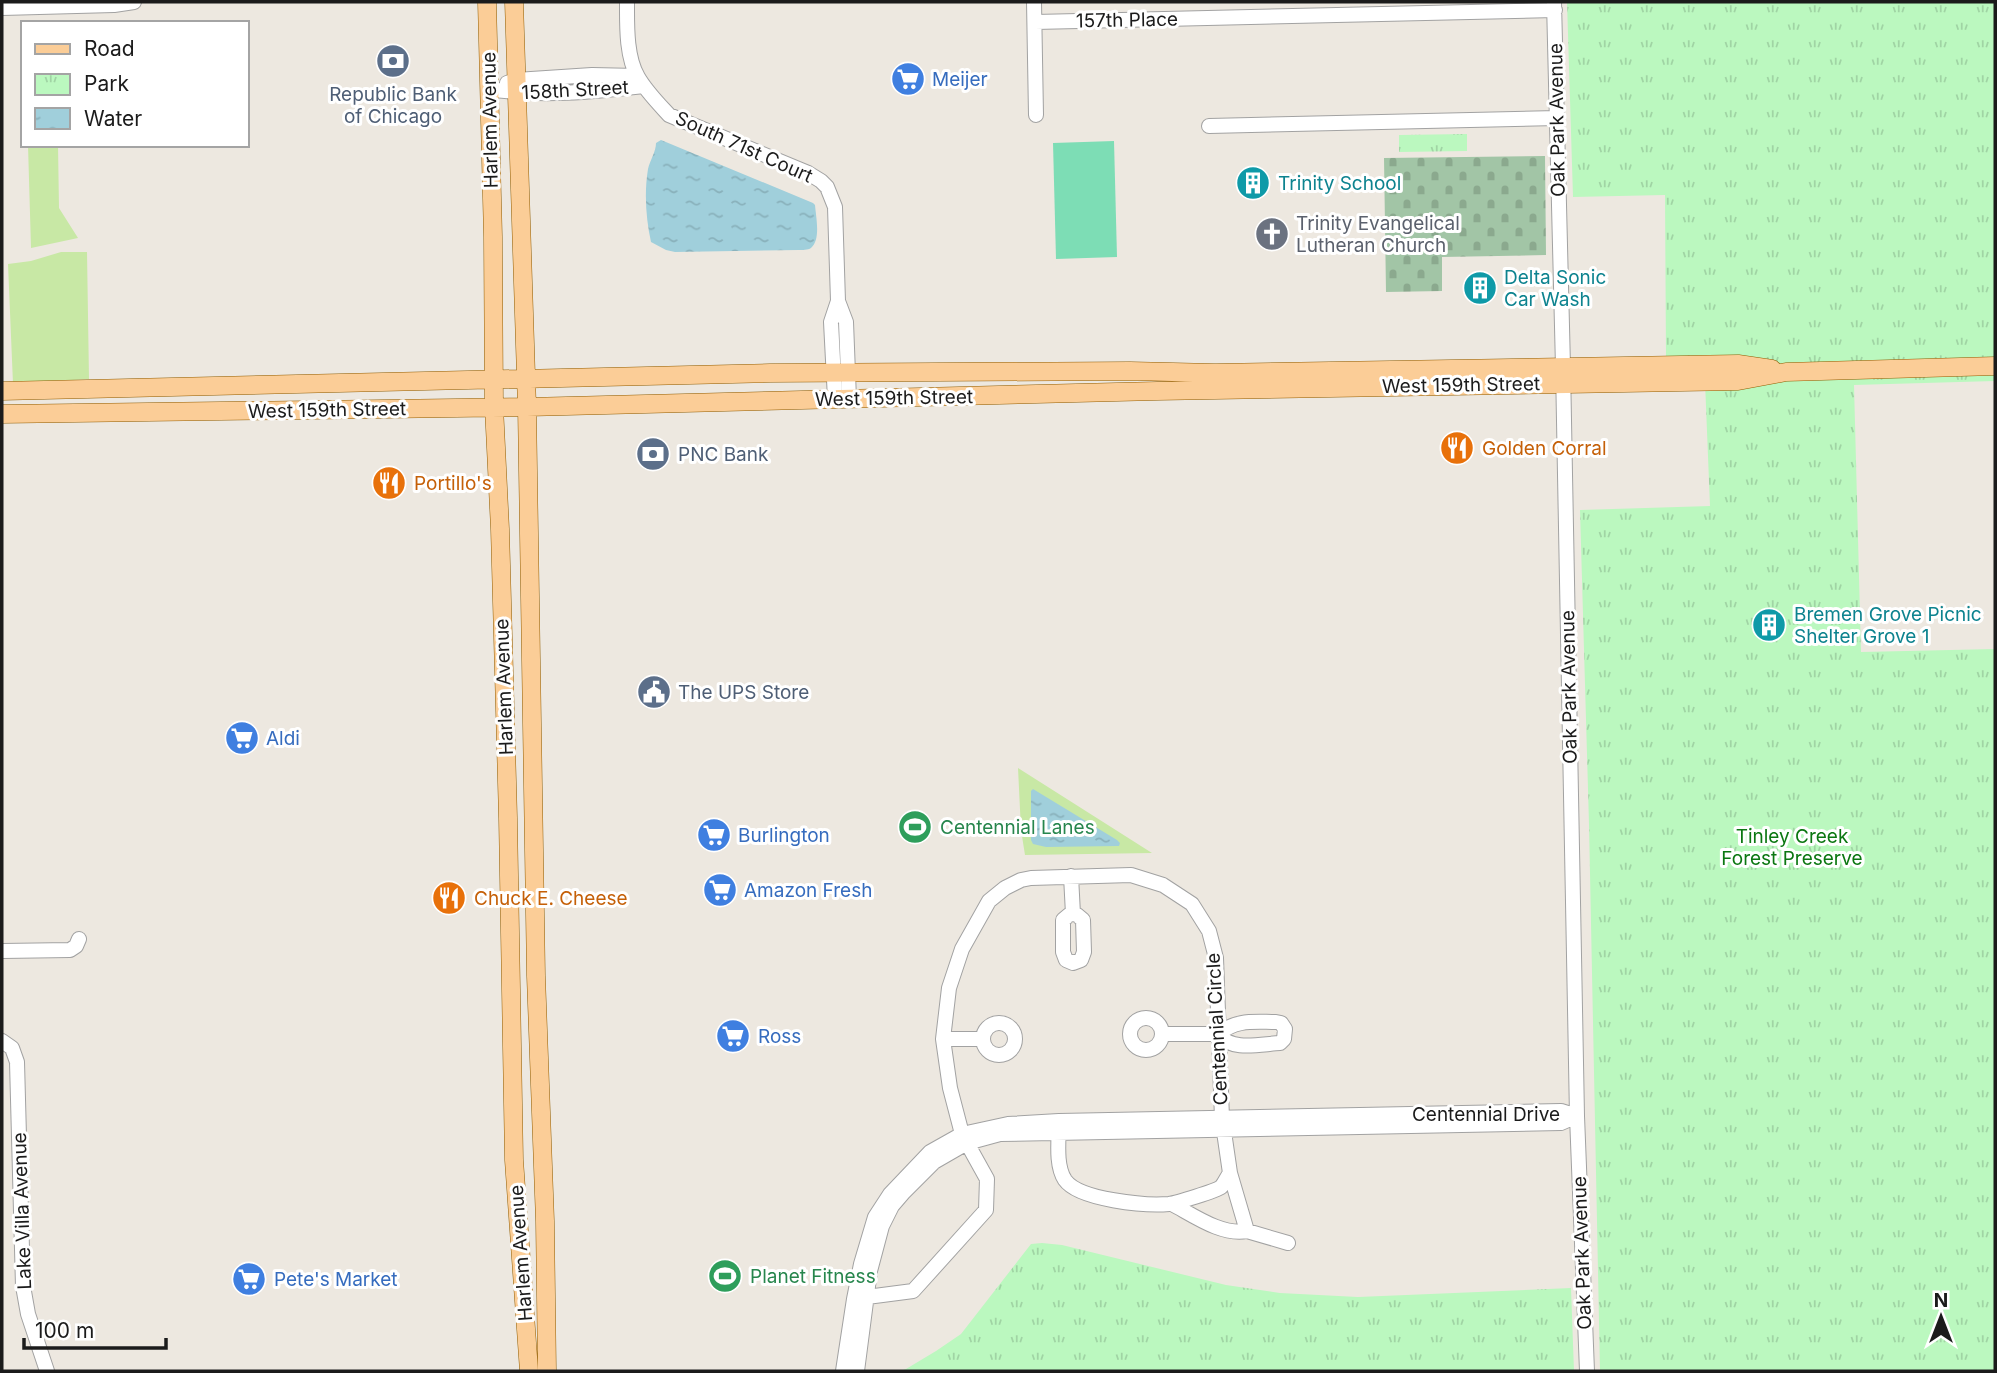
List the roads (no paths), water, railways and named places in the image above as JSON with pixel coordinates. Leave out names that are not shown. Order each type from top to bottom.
[{"type":"main road","name":"Harlem Avenue","points":[[487,2],[493,226],[494,407],[507,777],[514,1160],[529,1371]]},
{"type":"main road","name":"Harlem Avenue","points":[[514,2],[527,407],[535,962],[545,1221],[547,1371]]},
{"type":"main road","name":"West 159th Street","points":[[2,391],[494,379],[1132,371],[1563,375],[1738,381],[1786,372],[1995,366]]},
{"type":"main road","name":"West 159th Street","points":[[2,414],[527,407],[1563,375]]},
{"type":"street","points":[[2,8],[134,2]]},
{"type":"street","name":"South 71st Court","points":[[627,2],[631,56],[640,81],[669,115],[808,173],[827,187],[833,200],[836,218],[838,301],[846,322],[841,373],[842,399]]},
{"type":"street","points":[[1034,2],[1036,115]]},
{"type":"street","name":"157th Place","points":[[1035,22],[1291,9],[1555,6]]},
{"type":"street","name":"Oak Park Avenue","points":[[1555,6],[1577,1116],[1587,1371]]},
{"type":"street","name":"158th Street","points":[[489,89],[516,87],[592,92],[640,81]]},
{"type":"street","points":[[1209,126],[1557,118]]},
{"type":"street","name":"Centennial Circle","points":[[867,1297],[913,1291],[986,1210],[987,1179],[965,1139],[950,1088],[943,1039],[949,988],[962,949],[989,901],[1006,888],[1031,878],[1131,875],[1163,885],[1192,904],[1209,931],[1215,950],[1217,974],[1223,1124],[1230,1173],[1247,1231]]},
{"type":"street","points":[[1072,876],[1073,914]]},
{"type":"street","points":[[2,951],[70,950],[76,946],[79,939]]},
{"type":"street","points":[[1162,1034],[1219,1034]]},
{"type":"street","points":[[943,1039],[982,1039]]},
{"type":"street","name":"Lake Villa Avenue","points":[[7,1044],[17,1062],[23,1286],[28,1314],[47,1371]]},
{"type":"street","name":"Centennial Drive","points":[[843,1371],[858,1276],[875,1217],[890,1194],[930,1152],[1008,1124],[1059,1127],[1223,1124],[1561,1111],[1577,1116]]},
{"type":"street","points":[[1059,1127],[1061,1172],[1066,1182],[1075,1189],[1096,1196],[1141,1204],[1172,1204],[1220,1188],[1230,1173]]},
{"type":"street","name":"Centennial Drive","points":[[857,1371],[870,1271],[882,1226],[892,1206],[904,1192],[934,1162],[965,1139]]},
{"type":"street","points":[[1172,1204],[1214,1226],[1239,1233],[1247,1231],[1288,1243]]},
{"type":"water","points":[[661,140],[813,203],[817,228],[814,244],[810,249],[803,250],[675,252],[651,242],[646,206],[647,178],[656,143]]},
{"type":"water","points":[[1033,789],[1117,840],[1119,846],[1046,847],[1033,844]]},
{"type":"place","name":"Republic Bank of Chicago","points":[[393,61]]},
{"type":"place","name":"Meijer","points":[[908,79]]},
{"type":"place","name":"Trinity School","points":[[1253,183]]},
{"type":"place","name":"Trinity Evangelical Lutheran Church","points":[[1272,234]]},
{"type":"place","name":"Delta Sonic Car Wash","points":[[1480,288]]},
{"type":"place","name":"Golden Corral","points":[[1457,448]]},
{"type":"place","name":"PNC Bank","points":[[653,454]]},
{"type":"place","name":"Portillo's","points":[[389,483]]},
{"type":"place","name":"Bremen Grove Picnic Shelter Grove 1","points":[[1769,625]]},
{"type":"place","name":"The UPS Store","points":[[654,692]]},
{"type":"place","name":"Aldi","points":[[242,738]]},
{"type":"place","name":"Centennial Lanes","points":[[915,827]]},
{"type":"place","name":"Burlington","points":[[714,835]]},
{"type":"place","name":"Amazon Fresh","points":[[720,890]]},
{"type":"place","name":"Chuck E. Cheese","points":[[449,898]]},
{"type":"place","name":"Ross","points":[[733,1036]]},
{"type":"place","name":"Planet Fitness","points":[[725,1276]]},
{"type":"place","name":"Pete's Market","points":[[249,1279]]},
{"type":"park label","name":"Tinley Creek Forest Preserve","points":[[1792,847]]}]
